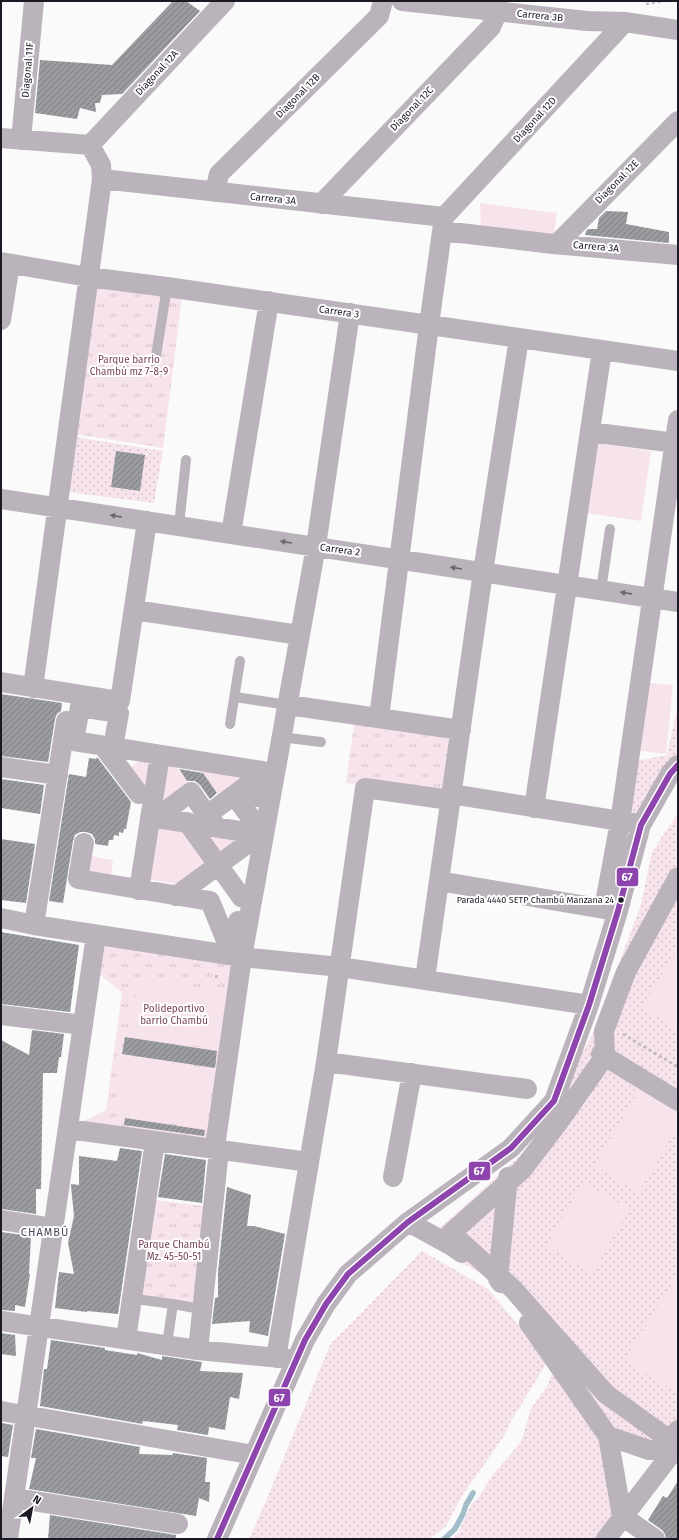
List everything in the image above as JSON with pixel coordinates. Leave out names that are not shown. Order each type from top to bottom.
[{"type":"street","name":"Diagonal 11F","points":[[21,140],[34,1]]},
{"type":"street","name":"Diagonal 12A","points":[[90,145],[224,1]]},
{"type":"street","name":"Diagonal 12B","points":[[215,192],[219,174],[379,16],[383,1]]},
{"type":"street","name":"Carrera 3B","points":[[402,1],[587,21],[625,22],[678,30]]},
{"type":"street","name":"Diagonal 12C","points":[[321,204],[491,27],[498,11]]},
{"type":"street","name":"Diagonal 12D","points":[[444,224],[625,22]]},
{"type":"street","name":"Diagonal 12E","points":[[557,244],[678,121]]},
{"type":"street","points":[[1,138],[90,145],[100,165],[102,179],[33,688]]},
{"type":"street","name":"Carrera 3A","points":[[102,179],[321,204],[557,244],[676,253]]},
{"type":"street","points":[[379,718],[429,325],[444,224]]},
{"type":"street","points":[[1,320],[5,263]]},
{"type":"street","name":"Carrera 3","points":[[5,263],[88,277],[269,301],[678,362]]},
{"type":"street","points":[[231,534],[269,301]]},
{"type":"street","points":[[198,1350],[217,1148],[242,957],[316,546],[350,314]]},
{"type":"street","points":[[425,979],[483,572],[519,338]]},
{"type":"street","points":[[534,808],[602,350]]},
{"type":"street","points":[[611,910],[620,822],[678,420]]},
{"type":"street","points":[[590,432],[675,443]]},
{"type":"street","name":"Carrera 2","points":[[1,499],[678,602]]},
{"type":"street","points":[[1,682],[120,701],[147,521]]},
{"type":"street","points":[[134,610],[299,635]]},
{"type":"street","points":[[34,925],[71,693]]},
{"type":"street","points":[[288,705],[460,730]]},
{"type":"street","points":[[84,843],[78,880],[210,901],[227,943],[231,945],[234,944],[262,771],[108,747],[121,770],[139,794]]},
{"type":"street","points":[[121,770],[152,753]]},
{"type":"street","points":[[139,890],[153,817],[152,753]]},
{"type":"street","points":[[217,1539],[298,1359],[305,1340],[326,1304],[348,1274],[408,1222],[511,1148],[554,1101],[594,1049],[589,1005],[611,910],[641,825],[670,774],[678,765]]},
{"type":"street","points":[[1,767],[58,775]]},
{"type":"street","points":[[212,821],[234,795],[261,775]]},
{"type":"street","points":[[276,1358],[326,1062],[365,788],[534,808],[641,825]]},
{"type":"street","points":[[153,817],[191,792],[212,821]]},
{"type":"street","points":[[234,795],[252,832]]},
{"type":"street","points":[[153,817],[187,822],[212,821],[252,832]]},
{"type":"street","points":[[187,822],[242,898]]},
{"type":"street","points":[[176,896],[218,865],[252,832]]},
{"type":"street","points":[[678,876],[626,972],[604,1031],[558,1123],[522,1170],[451,1232],[513,1289],[606,1394],[670,1440],[678,1430]]},
{"type":"street","points":[[439,881],[611,910]]},
{"type":"street","points":[[1,918],[34,925],[242,957],[340,966],[589,1005]]},
{"type":"street","points":[[8,1539],[7,1498],[26,1415],[96,934]]},
{"type":"street","points":[[1,1015],[83,1025]]},
{"type":"street","points":[[594,1049],[678,1101]]},
{"type":"street","points":[[326,1062],[527,1089]]},
{"type":"street","points":[[393,1177],[412,1073]]},
{"type":"street","points":[[68,1129],[217,1148],[309,1162]]},
{"type":"street","points":[[126,1339],[155,1141]]},
{"type":"street","points":[[498,1279],[511,1148]]},
{"type":"street","points":[[1,1220],[53,1228]]},
{"type":"street","points":[[408,1222],[452,1246],[498,1279],[608,1436],[622,1516],[655,1539]]},
{"type":"street","points":[[1,1321],[167,1344],[198,1350],[298,1359]]},
{"type":"street","points":[[1,1411],[254,1455]]},
{"type":"street","points":[[608,1436],[649,1450],[677,1449]]},
{"type":"street","points":[[606,1539],[622,1516],[677,1449]]},
{"type":"street","points":[[7,1498],[178,1524]]},
{"type":"lane","points":[[155,362],[167,287]]},
{"type":"lane","points":[[179,526],[186,460]]},
{"type":"lane","points":[[601,590],[610,529]]},
{"type":"lane","points":[[230,724],[240,661]]},
{"type":"lane","points":[[235,697],[288,705]]},
{"type":"lane","points":[[281,737],[321,742]]},
{"type":"lane","points":[[135,1299],[195,1308]]},
{"type":"lane","points":[[167,1344],[173,1304]]},
{"type":"path","points":[[621,1028],[622,1034],[678,1066]]},
{"type":"green space","points":[[480,203],[557,213],[553,243],[481,233]]},
{"type":"green space","name":"Parque barrio Chambú mz 7-8-9","points":[[94,286],[182,297],[163,448],[76,434]]},
{"type":"green space","points":[[75,437],[163,451],[154,503],[67,492]]},
{"type":"green space","points":[[596,443],[651,451],[641,521],[586,513]]},
{"type":"green space","points":[[642,682],[673,685],[666,754],[634,750]]},
{"type":"green space","points":[[678,705],[678,770],[642,818],[625,815],[636,761],[667,755]]},
{"type":"green space","points":[[355,718],[456,732],[447,797],[346,783]]},
{"type":"green space","points":[[146,756],[156,757],[150,796],[126,771]]},
{"type":"green space","points":[[163,760],[172,761],[191,787],[160,810]]},
{"type":"green space","points":[[197,765],[255,774],[222,799]]},
{"type":"green space","points":[[678,813],[678,1439],[669,1449],[609,1436],[539,1337],[496,1282],[424,1242],[531,1146],[592,1035],[641,905],[652,852]]},
{"type":"green space","points":[[153,825],[188,831],[213,865],[185,885],[145,879]]},
{"type":"green space","points":[[199,832],[246,840],[219,860]]},
{"type":"green space","points":[[84,855],[113,860],[110,881],[81,876]]},
{"type":"green space","name":"Polideportivo barrio Chambú","points":[[99,941],[238,962],[211,1144],[74,1126],[106,1110],[122,992],[95,971]]},
{"type":"green space","points":[[678,947],[678,1029],[642,1008]]},
{"type":"green space","points":[[138,978],[228,992],[220,1049],[130,1036]]},
{"type":"green space","points":[[123,1057],[214,1070],[205,1128],[115,1114]]},
{"type":"green space","points":[[640,1089],[678,1112],[678,1126],[639,1192],[594,1166]]},
{"type":"green space","points":[[583,1182],[629,1209],[592,1273],[546,1246]]},
{"type":"green space","name":"Parque Chambú Mz. 45-50-51","points":[[148,1199],[211,1207],[199,1303],[136,1295]]},
{"type":"green space","points":[[422,1251],[488,1289],[548,1361],[511,1421],[504,1436],[463,1494],[446,1526],[430,1539],[249,1539],[330,1345]]},
{"type":"green space","points":[[678,1274],[678,1394],[624,1360]]},
{"type":"green space","points":[[555,1367],[606,1436],[621,1516],[605,1539],[452,1539],[459,1531],[471,1505],[479,1497],[494,1473],[521,1442],[531,1409],[547,1386]]},
{"type":"building","points":[[173,1],[186,1],[200,11],[122,94],[102,95],[100,103],[95,103],[96,112],[80,108],[77,119],[35,113],[40,60],[112,65]]},
{"type":"building","points":[[606,211],[628,212],[626,224],[669,232],[669,243],[585,235],[588,229],[597,229],[599,218]]},
{"type":"building","points":[[116,451],[145,455],[140,491],[111,487]]},
{"type":"building","points":[[1,694],[62,703],[61,711],[57,714],[55,719],[48,762],[1,756]]},
{"type":"building","points":[[97,757],[131,802],[126,829],[124,829],[123,833],[119,832],[119,836],[114,835],[113,840],[109,840],[108,846],[95,844],[95,839],[92,834],[86,832],[80,832],[75,835],[63,903],[49,901],[69,774],[86,777],[89,758],[96,759]]},
{"type":"building","points":[[179,769],[203,773],[217,793],[210,799],[200,785],[195,781],[187,781]]},
{"type":"building","points":[[1,779],[44,785],[40,814],[1,808]]},
{"type":"building","points":[[1,839],[35,844],[26,903],[1,900]]},
{"type":"building","points":[[1,932],[79,945],[70,1012],[1,1004]]},
{"type":"building","points":[[32,1030],[64,1034],[57,1073],[43,1073],[41,1189],[36,1189],[36,1214],[1,1209],[1,1040],[29,1055]]},
{"type":"building","points":[[125,1037],[217,1051],[215,1068],[122,1054]]},
{"type":"building","points":[[125,1118],[205,1130],[204,1136],[124,1125]]},
{"type":"building","points":[[120,1148],[142,1151],[118,1314],[55,1308],[59,1272],[74,1274],[68,1243],[74,1216],[71,1184],[79,1185],[79,1156],[117,1161]]},
{"type":"building","points":[[165,1154],[206,1160],[202,1203],[158,1197]]},
{"type":"building","points":[[227,1187],[251,1195],[247,1226],[254,1226],[285,1234],[268,1336],[249,1332],[250,1321],[212,1324],[215,1298],[218,1297],[218,1272]]},
{"type":"building","points":[[1,1232],[31,1236],[30,1274],[25,1307],[15,1305],[15,1311],[1,1310]]},
{"type":"building","points":[[1,1333],[15,1335],[16,1356],[1,1354]]},
{"type":"building","points":[[51,1340],[105,1348],[105,1350],[137,1355],[137,1353],[162,1360],[162,1356],[202,1362],[200,1371],[243,1373],[239,1399],[230,1397],[225,1430],[209,1427],[208,1435],[177,1430],[178,1425],[143,1421],[142,1424],[40,1406],[44,1369],[47,1369]]},
{"type":"building","points":[[2,1423],[13,1425],[8,1457],[1,1456]]},
{"type":"building","points":[[36,1429],[140,1447],[139,1454],[172,1455],[173,1453],[207,1458],[205,1482],[210,1482],[209,1502],[199,1498],[196,1516],[29,1489],[36,1458],[31,1458]]},
{"type":"building","points":[[678,1481],[678,1539],[666,1539],[662,1530],[648,1520],[663,1496],[667,1498]]},
{"type":"building","points":[[50,1515],[176,1535],[176,1539],[48,1539]]},
{"type":"waterway","points":[[444,1539],[455,1529],[473,1493]]},
{"type":"transit line","name":"67","points":[[217,1539],[305,1340],[326,1304],[348,1274],[408,1222],[511,1148],[554,1101],[589,1005],[618,911],[641,825],[670,774],[678,765]]},
{"type":"place","name":"Parada 4440 SETP Chambú Manzana 24","points":[[621,900]]},
{"type":"district","name":"CHAMBÚ","points":[[45,1232]]}]
